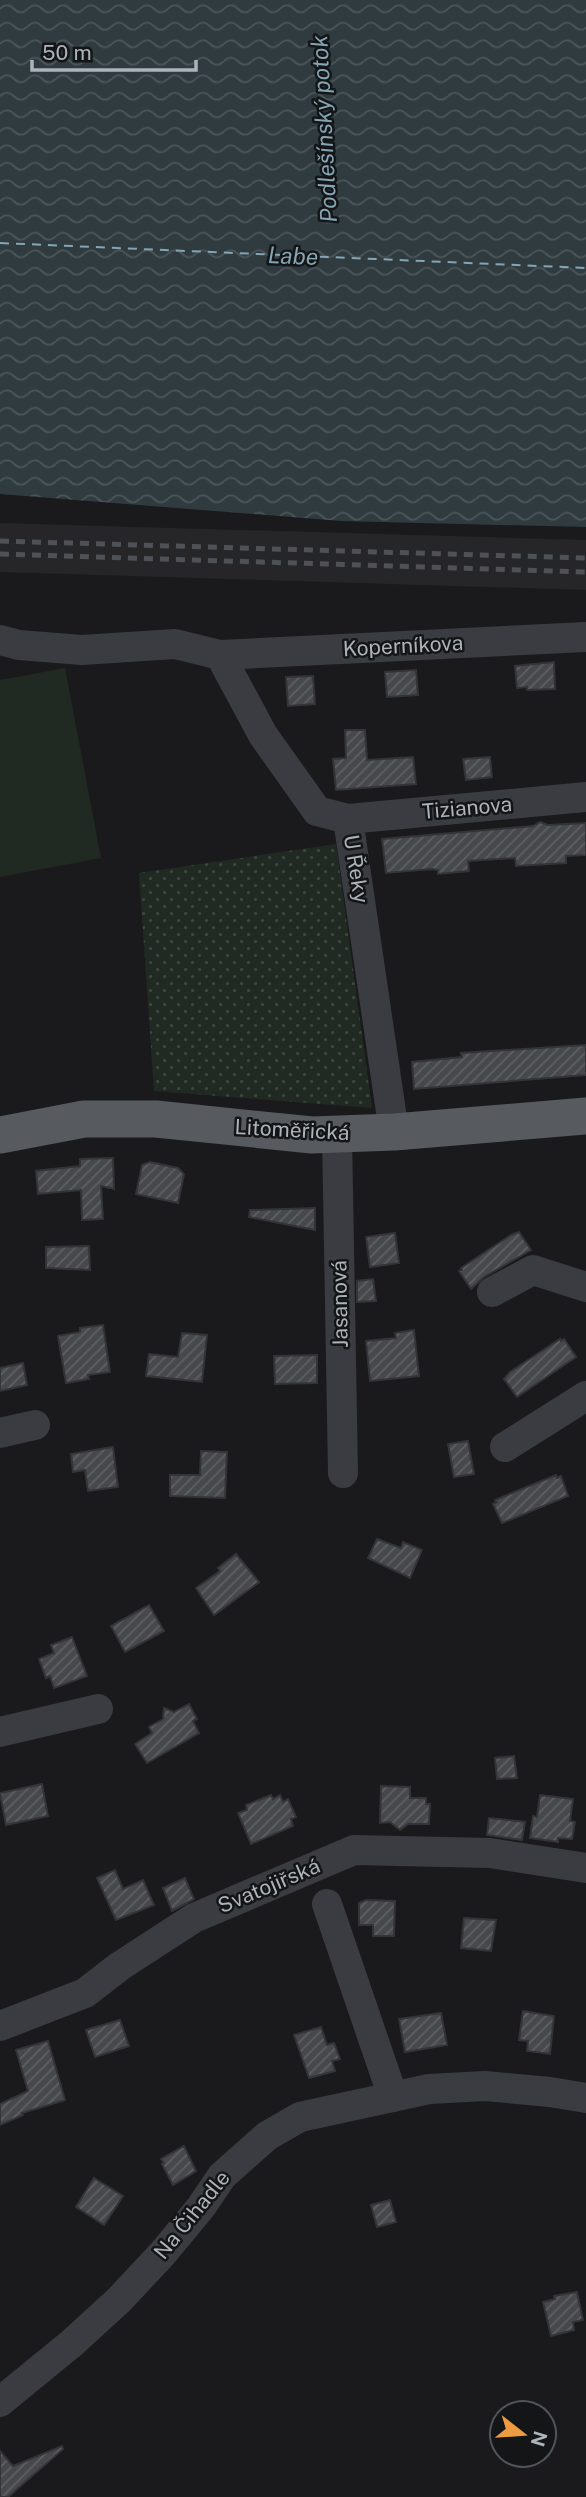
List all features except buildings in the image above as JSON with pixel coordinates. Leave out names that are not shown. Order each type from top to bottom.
[{"type":"main road","name":"Litoměřická","points":[[0,1136],[85,1119],[156,1119],[312,1135],[394,1132],[586,1116]]},
{"type":"street","name":"Koperníkova","points":[[0,640],[19,645],[82,650],[175,644],[220,655],[586,637]]},
{"type":"street","name":"U Řeky","points":[[220,655],[263,735],[317,811],[348,819],[394,1132]]},
{"type":"street","name":"Tizianova","points":[[348,819],[586,797]]},
{"type":"street","name":"Jasanová","points":[[338,1134],[343,1473]]},
{"type":"street","points":[[492,1292],[533,1270],[586,1287]]},
{"type":"street","points":[[505,1447],[585,1403]]},
{"type":"street","points":[[0,1433],[35,1425]]},
{"type":"street","points":[[0,1732],[98,1709]]},
{"type":"street","name":"Svatojiřská","points":[[0,2026],[85,1993],[120,1966],[194,1918],[354,1850],[490,1853],[576,1867],[586,1891]]},
{"type":"street","points":[[327,1904],[393,2097]]},
{"type":"street","name":"Na Čihadle","points":[[0,2402],[119,2300],[186,2225],[222,2176],[267,2136],[300,2117],[429,2089],[485,2086],[586,2098]]},
{"type":"shaded area","points":[[0,523],[586,540],[586,590],[0,572]]},
{"type":"shaded area","points":[[65,668],[101,858],[0,877],[0,680]]},
{"type":"shaded area","points":[[336,844],[372,1108],[154,1091],[139,873]]},
{"type":"water","points":[[0,0],[586,0],[586,527],[341,521],[0,494]]},
{"type":"ferry route","points":[[0,243],[586,268]]},
{"type":"railway","points":[[0,541],[586,558]]},
{"type":"railway","points":[[0,554],[586,572]]},
{"type":"water label","name":"Podlešínský potok","points":[[324,129]]},
{"type":"water label","name":"Labe","points":[[293,256]]}]
